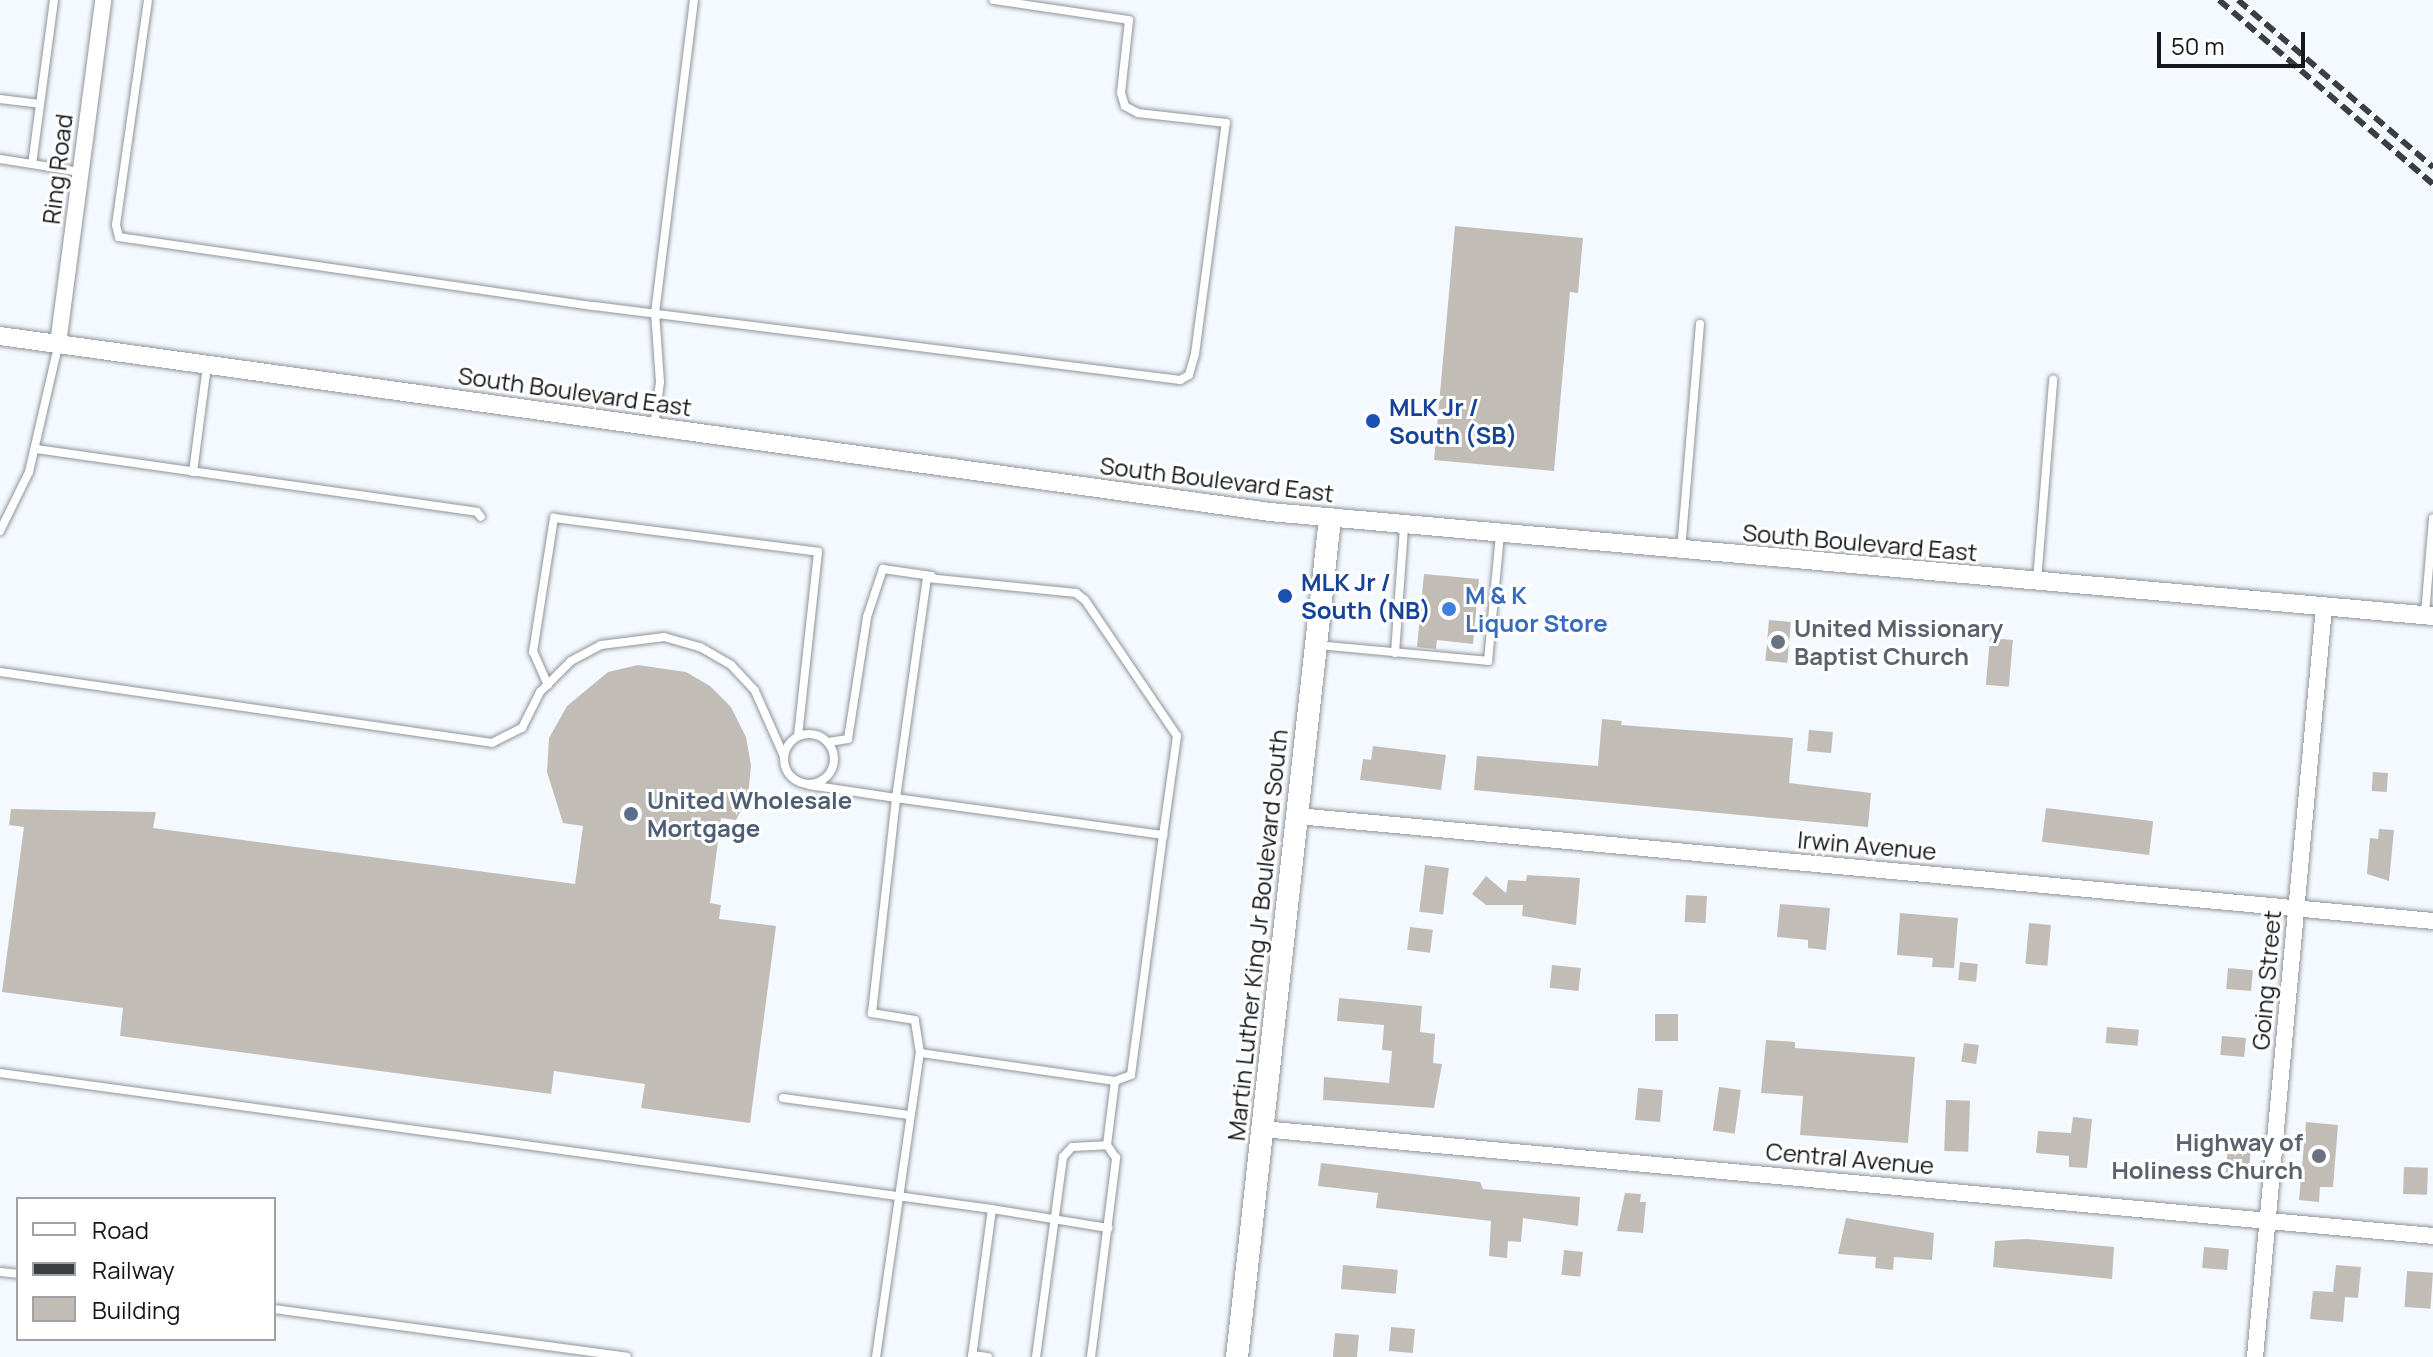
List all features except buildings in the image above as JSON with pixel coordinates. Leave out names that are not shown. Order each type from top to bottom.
[{"type":"main road","name":"Martin Luther King Jr Boulevard South","points":[[1237,1357],[1330,519]]},
{"type":"street","name":"Ring Road","points":[[58,344],[103,0]]},
{"type":"street","name":"South Boulevard East","points":[[0,336],[1330,519],[2429,616]]},
{"type":"street","name":"Going Street","points":[[2255,1357],[2324,607]]},
{"type":"street","name":"Irwin Avenue","points":[[1297,816],[2433,921]]},
{"type":"street","name":"Central Avenue","points":[[1262,1129],[2433,1236]]},
{"type":"lane","points":[[32,164],[54,0]]},
{"type":"lane","points":[[148,0],[116,225],[119,237],[655,313],[1180,380],[1189,375],[1226,123],[1138,113],[1125,106],[1121,93],[1129,20],[993,0]]},
{"type":"lane","points":[[654,426],[660,382],[655,313],[694,0]]},
{"type":"lane","points":[[0,99],[38,104]]},
{"type":"lane","points":[[0,159],[80,172]]},
{"type":"lane","points":[[1681,551],[1700,324]]},
{"type":"lane","points":[[0,531],[23,488],[36,449],[58,344]]},
{"type":"lane","points":[[193,472],[207,365]]},
{"type":"lane","points":[[2037,581],[2053,380]]},
{"type":"lane","points":[[36,449],[477,512],[481,517]]},
{"type":"lane","points":[[548,685],[533,652],[554,518],[818,552],[798,736],[784,756]]},
{"type":"lane","points":[[2429,616],[2433,518]]},
{"type":"lane","points":[[1395,653],[1404,527]]},
{"type":"lane","points":[[1316,645],[1488,661],[1500,535]]},
{"type":"lane","points":[[798,736],[814,734],[829,742],[848,739],[867,617],[883,569],[1076,593],[1085,600],[1176,730],[1131,1075],[1115,1081],[920,1053]]},
{"type":"lane","points":[[876,1357],[920,1053],[915,1020],[874,1015],[872,1010],[896,798],[931,576]]},
{"type":"lane","points":[[0,672],[492,743],[522,728],[548,685],[571,661],[601,645],[664,637],[700,647],[731,665],[755,691],[793,779],[809,785],[1163,835]]},
{"type":"lane","points":[[809,785],[825,780],[834,766],[829,742]]},
{"type":"lane","points":[[0,1073],[992,1209],[1054,1222],[1108,1228]]},
{"type":"lane","points":[[1091,1357],[1116,1158],[1107,1145],[1115,1081]]},
{"type":"lane","points":[[783,1098],[909,1115]]},
{"type":"lane","points":[[1036,1357],[1063,1157],[1072,1147],[1107,1145]]},
{"type":"lane","points":[[988,1357],[972,1356],[992,1209]]},
{"type":"lane","points":[[276,1309],[627,1357]]},
{"type":"railway","points":[[2219,0],[2433,184]]},
{"type":"railway","points":[[2238,0],[2433,167]]},
{"type":"place","name":"MLK Jr / South (SB)","points":[[1373,421]]},
{"type":"place","name":"MLK Jr / South (NB)","points":[[1285,596]]},
{"type":"place","name":"M & K Liquor Store","points":[[1449,609]]},
{"type":"place","name":"United Missionary Baptist Church","points":[[1778,642]]},
{"type":"place","name":"United Wholesale Mortgage","points":[[631,814]]},
{"type":"place","name":"Highway of Holiness Church","points":[[2319,1156]]}]
